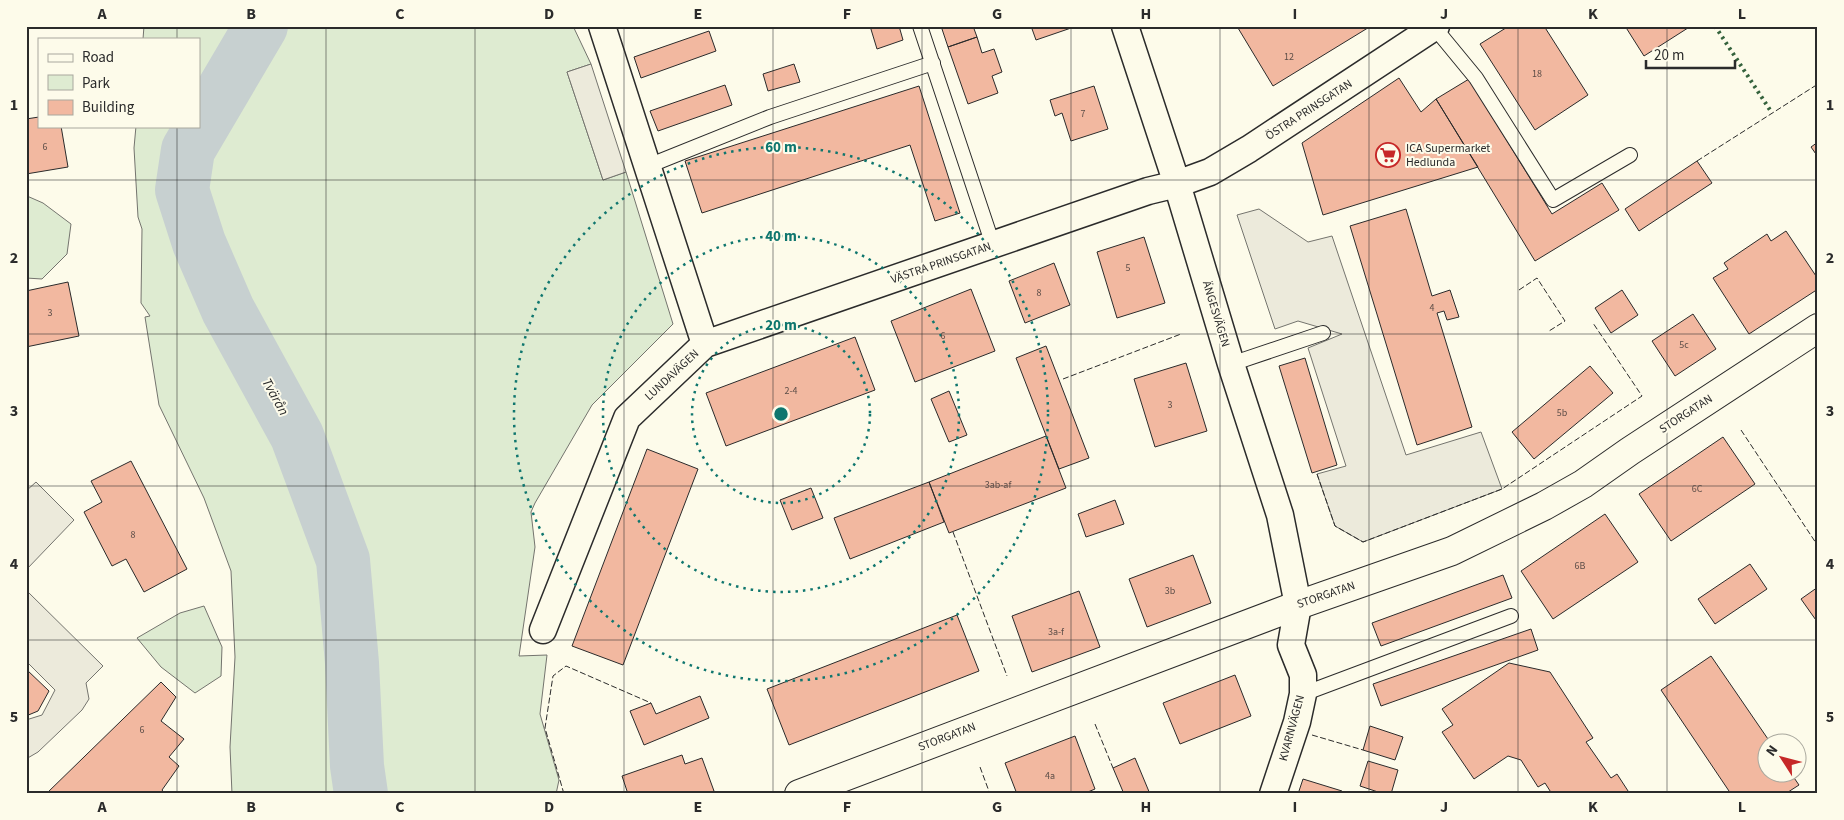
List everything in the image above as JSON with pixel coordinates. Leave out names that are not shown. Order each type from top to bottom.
[{"type":"street","name":"LUNDAVÄGEN","points":[[543,630],[627,418],[705,344],[602,26]]},
{"type":"street","name":"ÄNGESVÄGEN","points":[[1125,26],[1177,184],[1231,364],[1280,515],[1298,605]]},
{"type":"street","name":"ÖSTRA PRINSGATAN","points":[[1177,184],[1255,155],[1435,27]]},
{"type":"street","name":"VÄSTRA PRINSGATAN","points":[[705,344],[1148,191],[1177,184]]},
{"type":"street","name":"STORGATAN","points":[[800,794],[1298,605],[1452,551],[1544,506],[1584,484],[1630,451],[1818,328]]},
{"type":"street","name":"KVARNVÄGEN","points":[[1273,794],[1297,722],[1303,694],[1303,674],[1291,646],[1298,605]]},
{"type":"lane","points":[[920,26],[993,245]]},
{"type":"lane","points":[[1435,27],[1476,78],[1553,200],[1630,155]]},
{"type":"lane","points":[[648,166],[770,117],[932,63]]},
{"type":"lane","points":[[1231,364],[1323,333]]},
{"type":"lane","points":[[1303,694],[1511,616]]},
{"type":"green space","points":[[144,26],[573,26],[591,64],[567,72],[603,180],[626,172],[673,324],[592,405],[531,512],[535,547],[519,656],[547,655],[540,714],[559,780],[556,794],[232,794],[230,747],[235,657],[231,571],[204,498],[159,405],[145,317],[150,316],[141,303],[142,229],[138,217],[134,148],[136,128],[200,128],[200,38],[143,38]]},
{"type":"green space","points":[[27,196],[43,203],[71,224],[67,254],[42,279],[26,278]]},
{"type":"green space","points":[[204,606],[222,647],[221,676],[195,693],[161,667],[137,638],[180,613]]},
{"type":"shaded area","points":[[591,64],[626,172],[603,180],[567,72]]},
{"type":"shaded area","points":[[1259,209],[1308,242],[1332,236],[1406,455],[1481,432],[1502,489],[1363,542],[1335,526],[1317,474],[1346,466],[1308,348],[1342,334],[1298,321],[1275,329],[1237,215]]},
{"type":"shaded area","points":[[36,482],[74,520],[26,570],[26,491]]},
{"type":"shaded area","points":[[26,590],[103,666],[86,683],[89,699],[82,710],[38,752],[26,759],[26,720],[42,715],[55,690],[26,661]]},
{"type":"building","points":[[870,26],[899,26],[903,40],[877,49]]},
{"type":"building","points":[[941,26],[973,26],[977,37],[948,47]]},
{"type":"building","points":[[1031,26],[1074,26],[1074,27],[1036,40]]},
{"type":"building","points":[[1241,26],[1371,26],[1273,86],[1238,28]]},
{"type":"building","points":[[1509,26],[1544,26],[1588,95],[1535,130],[1480,44]]},
{"type":"building","points":[[1625,26],[1691,26],[1644,56]]},
{"type":"building","points":[[709,31],[716,51],[641,78],[634,57]]},
{"type":"building","points":[[977,37],[982,53],[994,49],[1002,72],[992,76],[998,93],[968,104],[948,47]]},
{"type":"building","points":[[794,64],[800,82],[768,91],[763,74]]},
{"type":"building","name":"ICA Supermarket Hedlunda","points":[[1399,78],[1421,112],[1436,99],[1478,167],[1323,215],[1302,143]]},
{"type":"building","points":[[1469,79],[1552,214],[1602,183],[1619,210],[1535,261],[1436,99]]},
{"type":"building","points":[[725,85],[732,105],[658,131],[650,111]]},
{"type":"building","points":[[919,86],[960,213],[935,221],[910,145],[702,213],[685,161]]},
{"type":"building","points":[[1094,86],[1108,129],[1071,141],[1062,113],[1055,116],[1050,100]]},
{"type":"building","points":[[38,117],[38,128],[61,128],[68,167],[26,174],[26,119]]},
{"type":"building","points":[[1818,142],[1818,157],[1811,147]]},
{"type":"building","points":[[1697,161],[1712,183],[1639,231],[1625,209]]},
{"type":"building","points":[[1406,209],[1432,296],[1450,290],[1459,317],[1447,320],[1444,311],[1437,313],[1472,427],[1417,445],[1350,226]]},
{"type":"building","points":[[1786,231],[1818,279],[1818,289],[1749,334],[1713,278],[1728,269],[1724,263],[1767,234],[1771,241]]},
{"type":"building","points":[[1144,237],[1165,303],[1117,318],[1097,252]]},
{"type":"building","points":[[1054,263],[1070,305],[1025,323],[1009,281]]},
{"type":"building","points":[[68,282],[79,336],[26,347],[26,291]]},
{"type":"building","points":[[971,289],[995,351],[915,382],[891,321]]},
{"type":"building","points":[[1622,290],[1638,315],[1611,333],[1595,308]]},
{"type":"building","points":[[1693,314],[1716,349],[1675,376],[1652,341]]},
{"type":"building","points":[[855,337],[875,390],[726,446],[706,393]]},
{"type":"building","points":[[1046,346],[1089,458],[1059,469],[1016,358]]},
{"type":"building","points":[[1305,358],[1337,465],[1312,473],[1279,366]]},
{"type":"building","points":[[1186,363],[1207,431],[1155,447],[1134,379]]},
{"type":"building","points":[[1590,366],[1613,393],[1534,459],[1512,432]]},
{"type":"building","points":[[949,391],[967,435],[949,442],[931,399]]},
{"type":"building","points":[[1046,436],[1066,488],[949,533],[929,482]]},
{"type":"building","points":[[1723,437],[1755,484],[1671,541],[1639,494]]},
{"type":"building","points":[[647,449],[698,469],[623,665],[572,646]]},
{"type":"building","points":[[131,461],[187,569],[144,592],[126,559],[112,566],[84,512],[102,502],[91,481]]},
{"type":"building","points":[[929,482],[944,522],[850,559],[834,518]]},
{"type":"building","points":[[811,488],[823,518],[792,530],[780,500]]},
{"type":"building","points":[[1115,500],[1124,524],[1086,537],[1078,514]]},
{"type":"building","points":[[1605,514],[1638,562],[1553,619],[1521,571]]},
{"type":"building","points":[[1193,555],[1211,603],[1147,627],[1129,579]]},
{"type":"building","points":[[1750,564],[1767,589],[1715,624],[1698,599]]},
{"type":"building","points":[[1503,575],[1512,598],[1381,646],[1372,623]]},
{"type":"building","points":[[1818,587],[1818,623],[1801,599]]},
{"type":"building","points":[[1079,591],[1100,647],[1032,672],[1012,616]]},
{"type":"building","points":[[957,615],[979,671],[789,745],[767,689]]},
{"type":"building","points":[[1531,629],[1538,650],[1381,706],[1373,684]]},
{"type":"building","points":[[1711,656],[1763,732],[1756,732],[1756,782],[1797,782],[1799,785],[1785,794],[1731,794],[1661,690]]},
{"type":"building","points":[[1509,663],[1550,672],[1593,738],[1586,742],[1611,778],[1617,774],[1630,794],[1552,794],[1545,783],[1538,787],[1521,760],[1508,756],[1474,779],[1442,732],[1453,725],[1442,709]]},
{"type":"building","points":[[26,669],[49,691],[38,711],[26,716]]},
{"type":"building","points":[[1235,675],[1251,716],[1180,744],[1163,703]]},
{"type":"building","points":[[161,682],[176,697],[161,721],[184,739],[169,757],[179,766],[162,790],[165,794],[46,794]]},
{"type":"building","points":[[700,696],[709,718],[644,745],[630,711],[651,703],[656,714]]},
{"type":"building","points":[[1370,726],[1403,737],[1395,760],[1363,750]]},
{"type":"building","points":[[1075,736],[1095,789],[1083,794],[1017,794],[1005,763]]},
{"type":"building","points":[[682,755],[685,764],[702,758],[714,791],[705,794],[628,794],[622,776]]},
{"type":"building","points":[[1135,758],[1150,794],[1124,794],[1113,768]]},
{"type":"building","points":[[1368,761],[1398,770],[1391,794],[1384,794],[1360,786]]},
{"type":"building","points":[[1303,779],[1342,791],[1341,794],[1298,794]]},
{"type":"waterway","name":"Tvärån","points":[[261,26],[188,150],[182,190],[199,243],[228,310],[297,436],[343,560],[352,663],[357,766],[361,794]]},
{"type":"hedge","points":[[1715,26],[1772,113]]},
{"type":"fence","points":[[1697,161],[1818,84]]},
{"type":"fence","points":[[1519,290],[1537,278],[1565,321],[1549,331]]},
{"type":"fence","points":[[1317,474],[1335,526],[1363,542],[1502,489],[1642,396],[1593,323]]},
{"type":"fence","points":[[1063,379],[1181,334]]},
{"type":"fence","points":[[1741,430],[1818,546]]},
{"type":"fence","points":[[953,532],[1007,676]]},
{"type":"fence","points":[[564,794],[545,728],[553,676],[566,666],[651,703]]},
{"type":"fence","points":[[1095,724],[1113,768]]},
{"type":"fence","points":[[1312,735],[1363,750]]},
{"type":"fence","points":[[980,767],[990,794]]},
{"type":"place","name":"ICA Supermarket Hedlunda","points":[[1388,155]]}]
